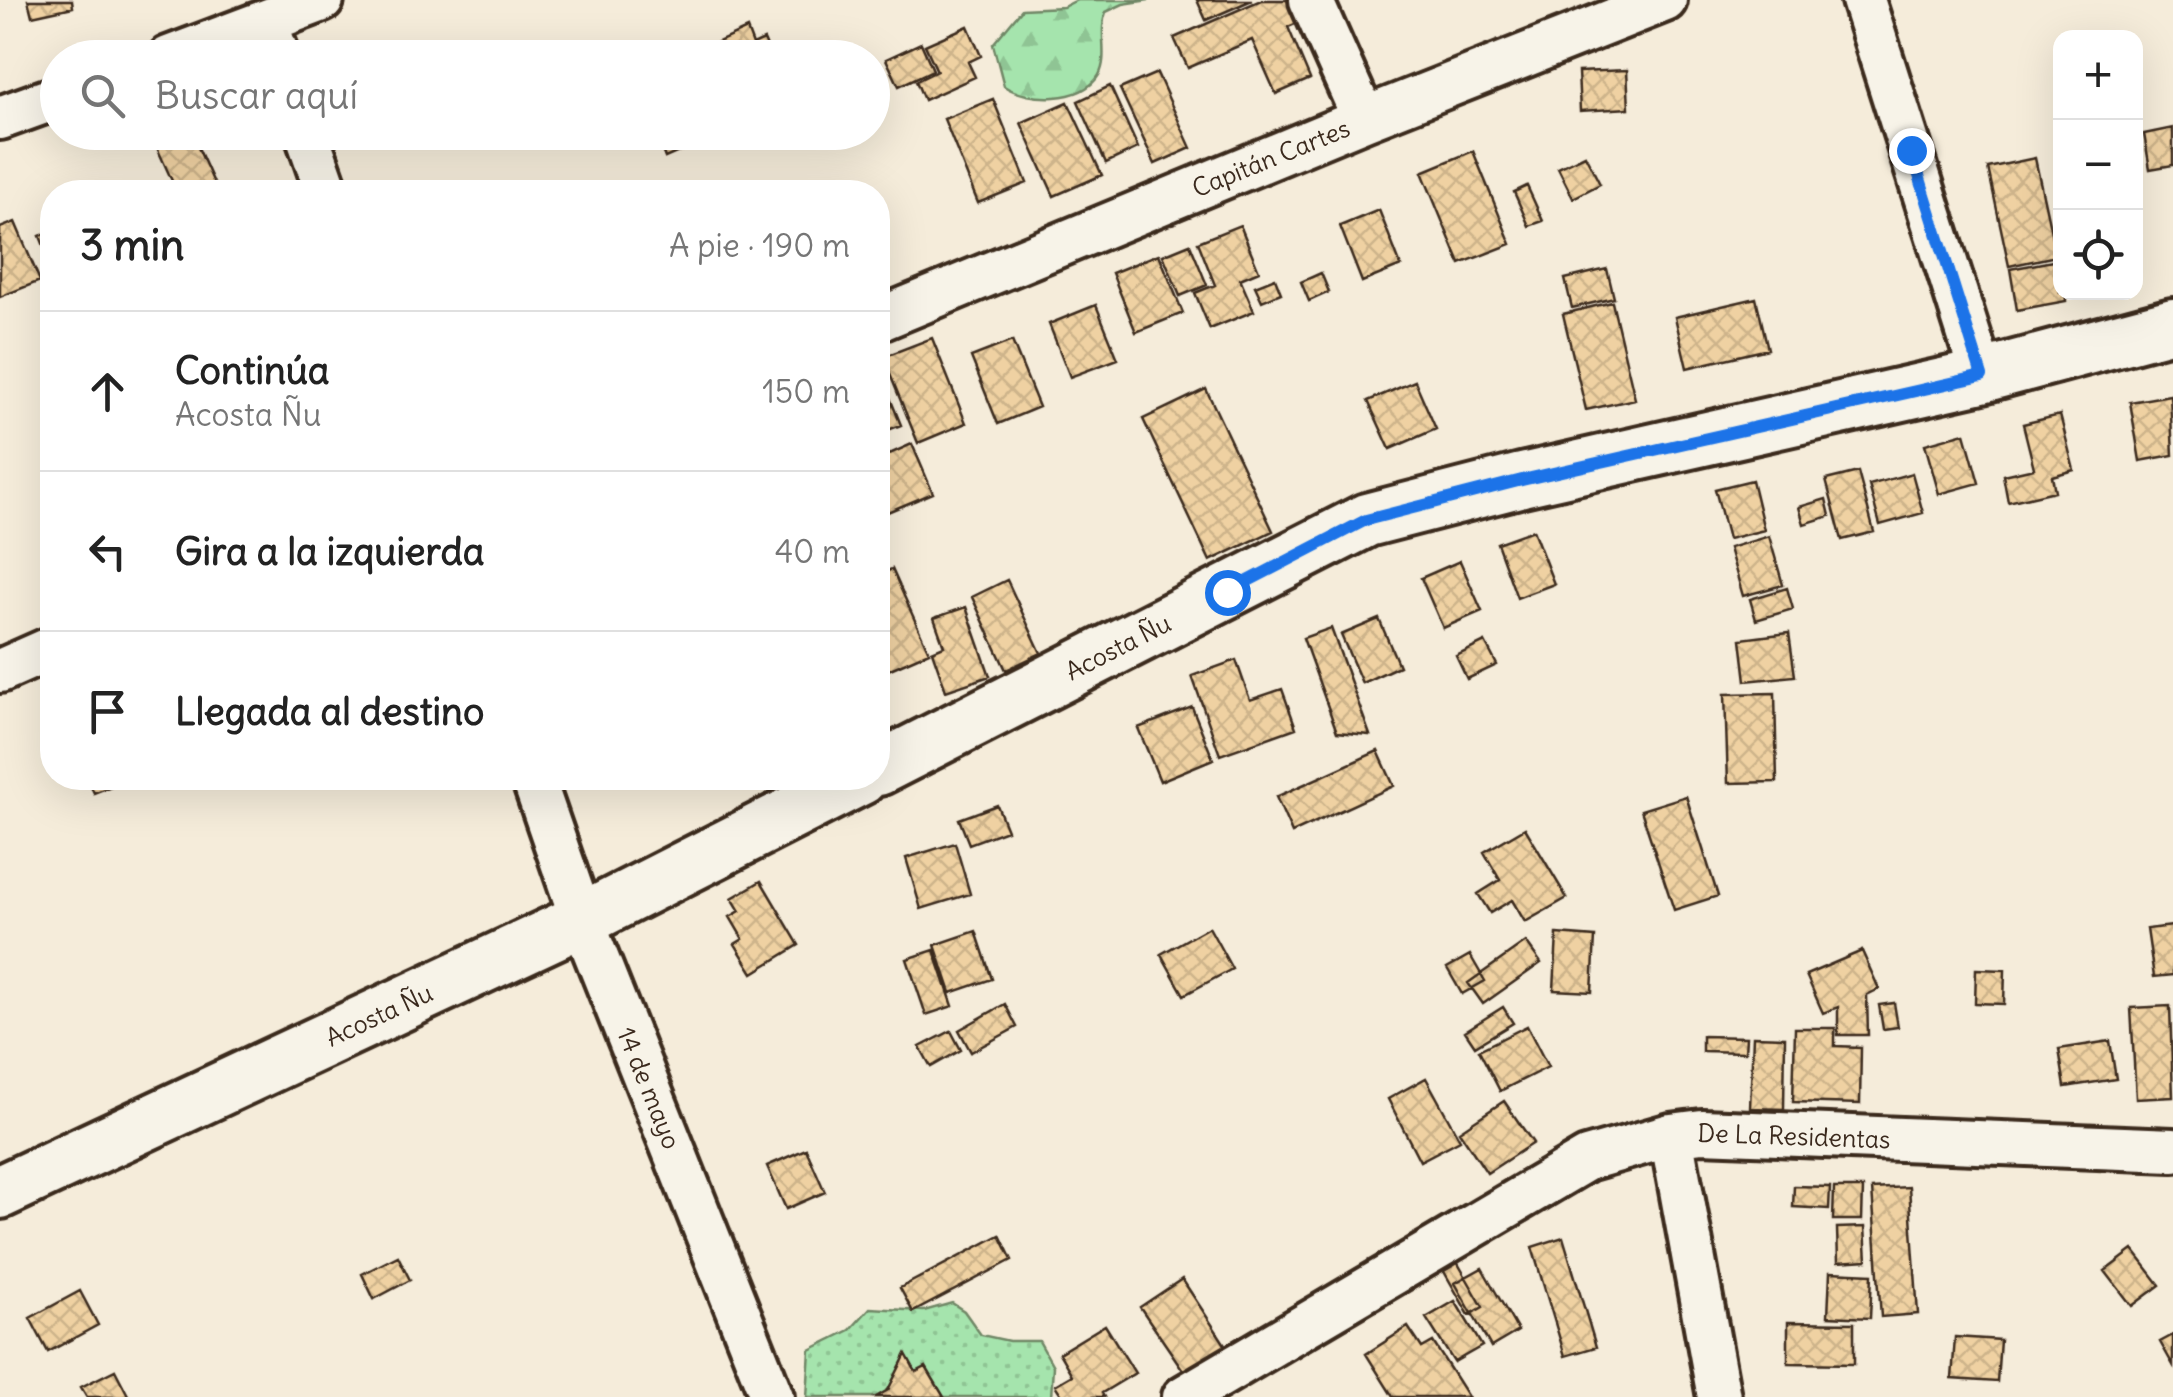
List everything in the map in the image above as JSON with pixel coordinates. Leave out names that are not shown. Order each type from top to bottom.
[{"type":"street","points":[[272,40],[322,0]]},
{"type":"street","points":[[1311,0],[1364,120]]},
{"type":"street","name":"Capitán Cartes","points":[[890,315],[1666,0]]},
{"type":"street","points":[[1863,0],[1982,376]]},
{"type":"street","points":[[0,118],[40,104]]},
{"type":"street","points":[[313,150],[324,180]]},
{"type":"street","name":"Acosta Ñu","points":[[890,763],[1366,520],[1522,480],[1982,376],[2173,325]]},
{"type":"street","points":[[0,671],[40,653]]},
{"type":"street","name":"14 de mayo","points":[[537,790],[582,920],[772,1397]]},
{"type":"street","name":"Acosta Ñu","points":[[0,1192],[582,920],[837,790]]},
{"type":"street","name":"De La Residentas","points":[[1184,1397],[1588,1159],[1671,1135],[1702,1131],[2173,1150]]},
{"type":"street","points":[[1671,1135],[1719,1397]]},
{"type":"green space","points":[[1077,0],[1149,0],[1123,4],[1106,12],[1102,68],[1081,91],[1040,97],[1004,86],[993,44],[1022,9],[1063,7]]},
{"type":"green space","points":[[952,1303],[964,1311],[981,1335],[1009,1341],[1039,1341],[1053,1366],[1051,1397],[807,1397],[810,1350],[850,1330],[870,1308],[924,1311]]},
{"type":"building","points":[[28,0],[72,0],[73,7],[32,16]]},
{"type":"building","points":[[1197,0],[1252,0],[1206,20]]},
{"type":"building","points":[[1261,0],[1291,0],[1300,22],[1288,27],[1310,79],[1276,94],[1252,40],[1188,68],[1174,38]]},
{"type":"building","points":[[968,26],[981,56],[968,62],[975,77],[924,100],[916,81],[937,71],[925,45]]},
{"type":"building","points":[[747,29],[751,40],[722,40]]},
{"type":"building","points":[[921,43],[933,70],[899,86],[890,67],[890,57]]},
{"type":"building","points":[[1627,70],[1629,108],[1580,111],[1578,72]]},
{"type":"building","points":[[1157,73],[1191,148],[1155,164],[1120,89]]},
{"type":"building","points":[[1110,86],[1138,148],[1106,163],[1078,101]]},
{"type":"building","points":[[993,99],[1027,183],[978,203],[944,119]]},
{"type":"building","points":[[1068,102],[1102,175],[1054,196],[1021,123]]},
{"type":"building","points":[[2173,128],[2173,165],[2150,169],[2144,134]]},
{"type":"building","points":[[158,150],[199,150],[213,180],[172,180]]},
{"type":"building","points":[[662,150],[683,150],[665,158]]},
{"type":"building","points":[[1473,151],[1511,244],[1460,264],[1422,172]]},
{"type":"building","points":[[1585,155],[1600,184],[1573,198],[1558,168]]},
{"type":"building","points":[[2035,158],[2053,257],[2009,266],[1988,168]]},
{"type":"building","points":[[1527,186],[1543,221],[1529,226],[1514,192]]},
{"type":"building","points":[[1379,210],[1401,266],[1362,282],[1340,226]]},
{"type":"building","points":[[15,222],[40,281],[0,297],[0,228]]},
{"type":"building","points":[[1240,225],[1259,271],[1240,279],[1254,311],[1210,329],[1195,293],[1215,285],[1198,242]]},
{"type":"building","points":[[1190,244],[1207,285],[1180,296],[1163,255]]},
{"type":"building","points":[[1159,254],[1183,313],[1136,332],[1112,273]]},
{"type":"building","points":[[2053,261],[2053,300],[2066,301],[2017,310],[2010,269]]},
{"type":"building","points":[[1607,269],[1614,298],[1572,308],[1565,279]]},
{"type":"building","points":[[1321,273],[1329,292],[1309,301],[1301,282]]},
{"type":"building","points":[[1275,278],[1281,293],[1262,301],[1255,286]]},
{"type":"building","points":[[1756,298],[1768,349],[1687,368],[1675,317]]},
{"type":"building","points":[[1612,302],[1635,399],[1586,410],[1563,314]]},
{"type":"building","points":[[1096,305],[1118,359],[1070,377],[1049,324]]},
{"type":"building","points":[[932,338],[966,423],[918,443],[890,374],[890,354]]},
{"type":"building","points":[[1012,341],[1039,407],[998,424],[971,357]]},
{"type":"building","points":[[1415,381],[1436,429],[1390,449],[1368,401]]},
{"type":"building","points":[[1206,389],[1273,531],[1210,561],[1143,419]]},
{"type":"building","points":[[2170,395],[2173,455],[2140,461],[2130,402]]},
{"type":"building","points":[[890,398],[901,425],[890,429]]},
{"type":"building","points":[[2060,415],[2074,470],[2052,476],[2055,491],[2008,502],[2003,475],[2034,468],[2023,424]]},
{"type":"building","points":[[1965,433],[1979,483],[1939,494],[1925,444]]},
{"type":"building","points":[[912,444],[933,493],[890,511],[890,454]]},
{"type":"building","points":[[1858,472],[1874,532],[1842,540],[1826,480]]},
{"type":"building","points":[[1912,473],[1923,513],[1880,525],[1869,485]]},
{"type":"building","points":[[1752,480],[1764,530],[1728,539],[1715,489]]},
{"type":"building","points":[[1826,499],[1830,516],[1804,524],[1799,507]]},
{"type":"building","points":[[1533,530],[1554,584],[1517,598],[1497,543]]},
{"type":"building","points":[[1769,536],[1783,585],[1743,596],[1729,548]]},
{"type":"building","points":[[1460,561],[1482,611],[1443,628],[1421,578]]},
{"type":"building","points":[[890,570],[929,652],[890,669]]},
{"type":"building","points":[[1007,580],[1041,653],[1006,670],[972,597]]},
{"type":"building","points":[[1787,588],[1793,609],[1756,620],[1750,599]]},
{"type":"building","points":[[966,607],[990,676],[946,691],[932,651],[944,646],[934,618]]},
{"type":"building","points":[[1379,619],[1399,666],[1362,683],[1341,635]]},
{"type":"building","points":[[1331,628],[1370,735],[1337,732],[1303,638]]},
{"type":"building","points":[[1789,633],[1795,676],[1746,681],[1741,639]]},
{"type":"building","points":[[1485,642],[1497,665],[1467,679],[1456,656]]},
{"type":"building","points":[[1236,660],[1250,700],[1282,689],[1296,728],[1220,755],[1192,676]]},
{"type":"building","points":[[1775,693],[1777,782],[1728,783],[1725,694]]},
{"type":"building","points":[[1192,707],[1213,759],[1160,781],[1138,728]]},
{"type":"building","points":[[1378,751],[1394,786],[1292,833],[1276,797]]},
{"type":"building","points":[[1686,796],[1718,896],[1674,910],[1641,810]]},
{"type":"building","points":[[997,805],[1007,830],[969,844],[959,819]]},
{"type":"building","points":[[1525,828],[1567,898],[1525,922],[1512,900],[1490,913],[1478,894],[1500,880],[1484,852]]},
{"type":"building","points":[[955,843],[970,894],[921,909],[906,858]]},
{"type":"building","points":[[761,881],[799,945],[753,973],[735,944],[743,939],[730,917],[740,911],[732,898]]},
{"type":"building","points":[[2173,926],[2173,975],[2154,977],[2147,929]]},
{"type":"building","points":[[1209,927],[1232,969],[1184,995],[1161,954]]},
{"type":"building","points":[[976,931],[992,979],[951,993],[935,945]]},
{"type":"building","points":[[1557,934],[1595,937],[1592,992],[1554,990]]},
{"type":"building","points":[[1526,942],[1541,963],[1483,1004],[1468,983]]},
{"type":"building","points":[[934,950],[953,1006],[926,1015],[907,959]]},
{"type":"building","points":[[1862,951],[1879,989],[1867,995],[1868,1035],[1838,1035],[1838,1007],[1823,1013],[1806,975]]},
{"type":"building","points":[[1470,955],[1485,981],[1462,994],[1447,968]]},
{"type":"building","points":[[1976,969],[2005,970],[2004,1004],[1975,1003]]},
{"type":"building","points":[[1894,1003],[1898,1027],[1883,1029],[1879,1005]]},
{"type":"building","points":[[1005,1004],[1017,1027],[971,1052],[959,1030]]},
{"type":"building","points":[[2170,1006],[2173,1097],[2136,1099],[2131,1008]]},
{"type":"building","points":[[1503,1007],[1513,1023],[1475,1046],[1465,1031]]},
{"type":"building","points":[[1527,1026],[1548,1067],[1500,1091],[1479,1050]]},
{"type":"building","points":[[1795,1028],[1835,1028],[1835,1046],[1861,1047],[1860,1104],[1793,1102]]},
{"type":"building","points":[[951,1031],[961,1050],[931,1067],[920,1047]]},
{"type":"building","points":[[1702,1036],[1746,1037],[1745,1052],[1702,1051]]},
{"type":"building","points":[[1753,1036],[1785,1037],[1784,1109],[1750,1108]]},
{"type":"building","points":[[2110,1041],[2116,1079],[2065,1087],[2059,1049]]},
{"type":"building","points":[[1426,1078],[1460,1140],[1420,1161],[1388,1099]]},
{"type":"building","points":[[1504,1101],[1533,1143],[1487,1173],[1459,1131]]},
{"type":"building","points":[[806,1149],[825,1192],[786,1209],[767,1166]]},
{"type":"building","points":[[1794,1186],[1830,1187],[1829,1209],[1793,1207]]},
{"type":"building","points":[[1909,1187],[1918,1314],[1881,1317],[1872,1189]]},
{"type":"building","points":[[1834,1188],[1863,1188],[1862,1220],[1833,1220]]},
{"type":"building","points":[[1865,1227],[1867,1260],[1838,1262],[1837,1228]]},
{"type":"building","points":[[1000,1235],[1012,1260],[913,1312],[900,1288]]},
{"type":"building","points":[[1563,1237],[1596,1347],[1565,1356],[1532,1247]]},
{"type":"building","points":[[2133,1250],[2160,1285],[2132,1306],[2105,1271]]},
{"type":"building","points":[[398,1256],[410,1280],[374,1299],[362,1274]]},
{"type":"building","points":[[1456,1260],[1483,1307],[1469,1315],[1442,1268]]},
{"type":"building","points":[[1482,1268],[1518,1331],[1491,1347],[1455,1283]]},
{"type":"building","points":[[1830,1272],[1872,1274],[1870,1318],[1828,1316]]},
{"type":"building","points":[[1182,1279],[1226,1346],[1185,1373],[1140,1307]]},
{"type":"building","points":[[80,1291],[98,1325],[48,1352],[30,1318]]},
{"type":"building","points":[[1455,1301],[1482,1346],[1454,1362],[1426,1318]]},
{"type":"building","points":[[1788,1322],[1854,1323],[1854,1364],[1788,1363]]},
{"type":"building","points":[[1105,1325],[1135,1373],[1102,1393],[1104,1397],[1063,1397],[1055,1385],[1072,1375],[1059,1353]]},
{"type":"building","points":[[1408,1327],[1422,1348],[1433,1342],[1468,1397],[1393,1397],[1366,1354]]},
{"type":"building","points":[[2173,1335],[2173,1365],[2160,1342]]},
{"type":"building","points":[[1955,1337],[2000,1340],[1997,1382],[1952,1379]]},
{"type":"building","points":[[906,1354],[916,1372],[926,1367],[944,1397],[876,1397],[888,1390]]},
{"type":"building","points":[[115,1370],[129,1397],[87,1397],[81,1387]]},
{"type":"route","points":[[1227,592],[1366,520],[1522,480],[1982,376],[1911,150]]}]
